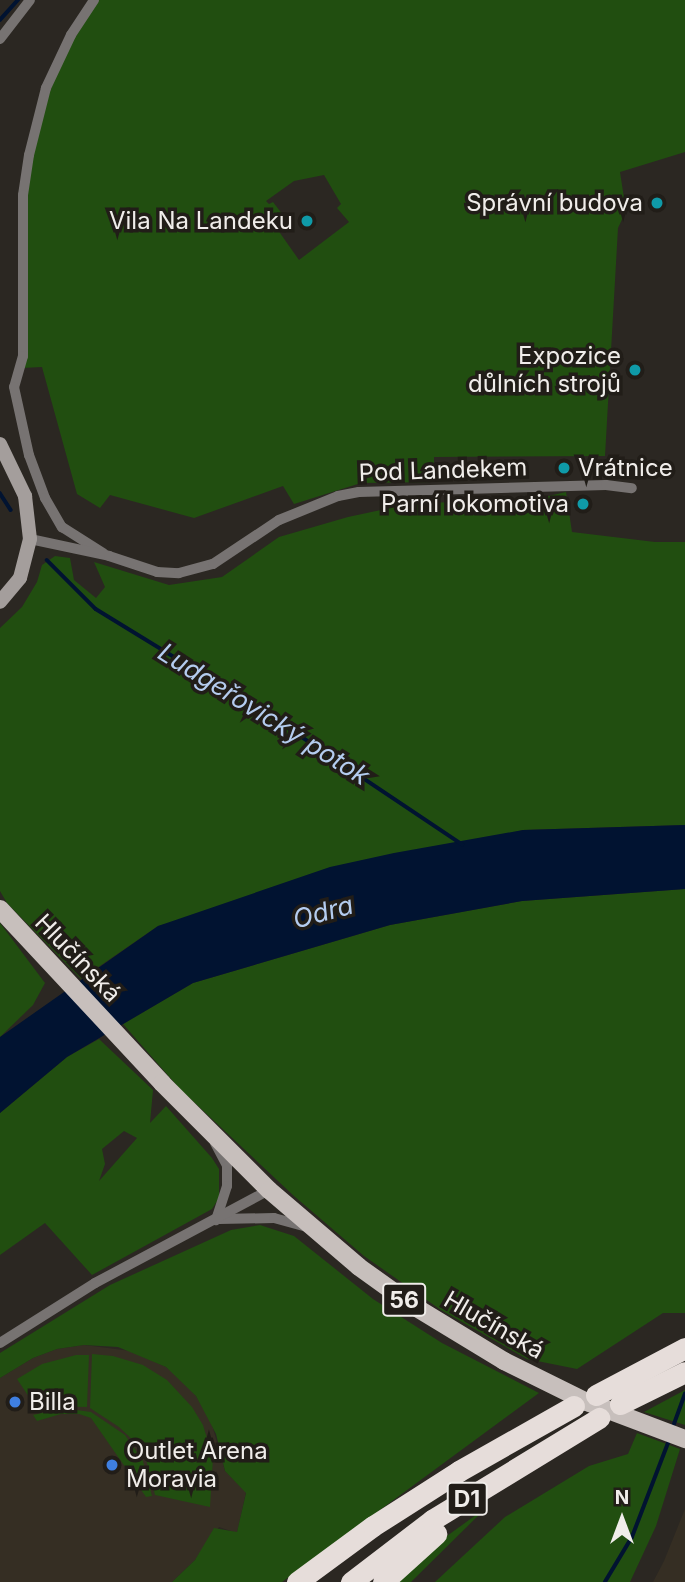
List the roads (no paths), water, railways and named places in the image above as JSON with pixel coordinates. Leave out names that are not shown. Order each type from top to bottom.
[{"type":"highway","points":[[596,1395],[685,1348]]},
{"type":"highway","points":[[620,1404],[685,1372]]},
{"type":"highway","name":"D1","points":[[297,1582],[395,1512],[459,1471],[574,1406]]},
{"type":"highway","name":"D1","points":[[351,1582],[432,1520],[593,1421],[544,1460],[488,1495],[419,1547],[383,1582]]},
{"type":"highway","name":"D1","points":[[321,1582],[423,1504],[515,1441]]},
{"type":"main road","name":"Hlučínská","points":[[0,909],[43,958],[269,1190],[311,1228],[394,1293],[504,1362],[587,1402],[685,1439]]},
{"type":"street","points":[[0,39],[30,0]]},
{"type":"street","name":"Pod Landekem","points":[[94,0],[71,35],[46,88],[29,155],[23,195],[23,356],[14,387],[29,455],[45,498],[62,527],[109,556]]},
{"type":"street","points":[[0,444],[25,496],[30,539],[20,578],[0,602]]},
{"type":"street","name":"Pod Landekem","points":[[30,539],[109,556],[157,572],[179,573],[214,564],[279,520],[338,496],[359,492],[606,485],[632,488]]},
{"type":"street","points":[[206,1127],[227,1166],[227,1186],[216,1220]]},
{"type":"street","points":[[0,1343],[95,1283],[269,1190]]},
{"type":"street","points":[[216,1220],[274,1218],[311,1228]]},
{"type":"water","name":"Odra","points":[[685,825],[685,889],[522,901],[390,925],[193,983],[67,1057],[0,1113],[0,1037],[158,926],[330,867],[394,853],[523,830]]},
{"type":"waterway","name":"Ludgeřovický potok","points":[[0,20],[18,0]]},
{"type":"waterway","name":"Ludgeřovický potok","points":[[0,493],[11,510]]},
{"type":"waterway","name":"Ludgeřovický potok","points":[[47,560],[96,609],[272,717],[462,844]]},
{"type":"waterway","points":[[674,1424],[685,1394]]},
{"type":"waterway","points":[[605,1582],[632,1537],[668,1443]]},
{"type":"place","name":"Správní budova","points":[[657,203]]},
{"type":"place","name":"Vila Na Landeku","points":[[307,221]]},
{"type":"place","name":"Expozice důlních strojů","points":[[635,370]]},
{"type":"place","name":"Vrátnice","points":[[564,468]]},
{"type":"place","name":"Parní lokomotiva","points":[[583,504]]},
{"type":"place","name":"Billa","points":[[15,1402]]},
{"type":"place","name":"Outlet Arena Moravia","points":[[112,1465]]}]
